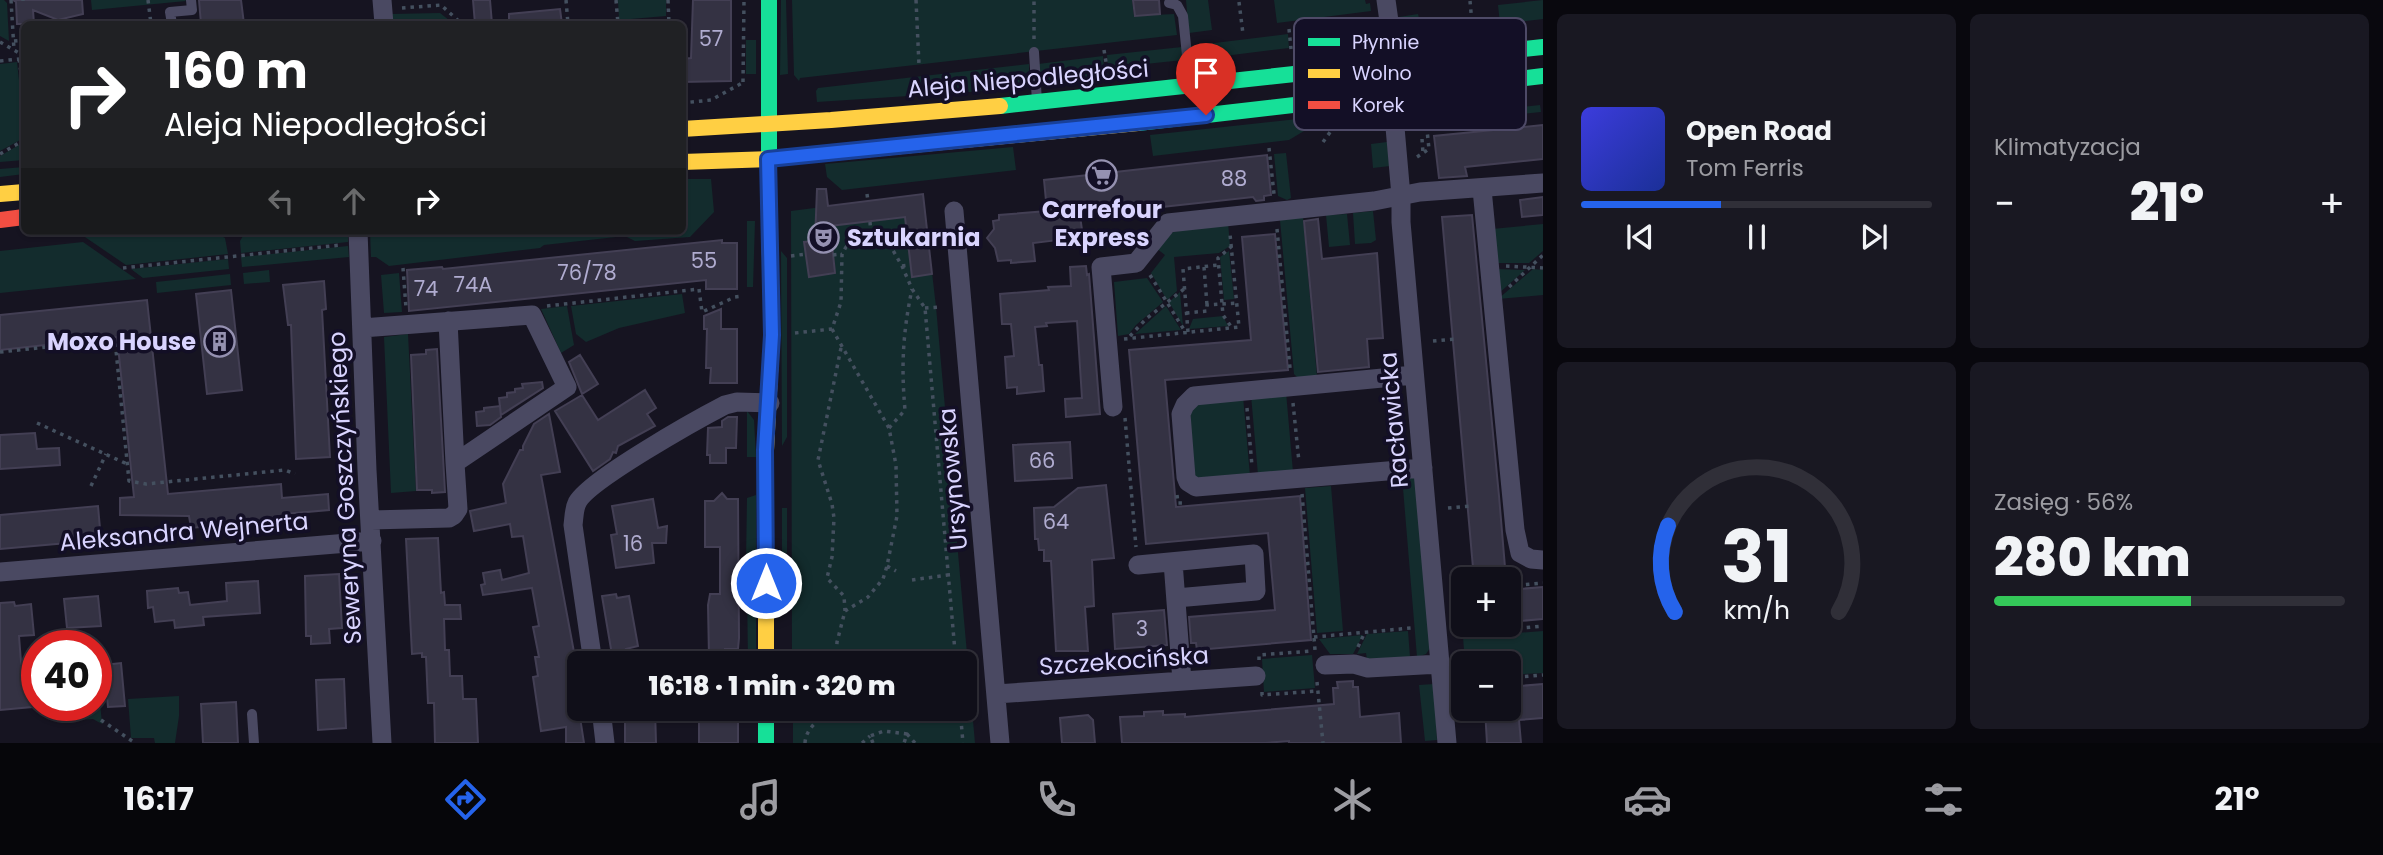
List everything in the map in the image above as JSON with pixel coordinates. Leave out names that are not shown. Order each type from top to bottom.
[{"type":"main road","points":[[766,651],[765,450],[770,403],[772,335],[768,159],[769,0]]},
{"type":"main road","name":"Aleja Niepodległości","points":[[686,129],[1037,102],[1294,75]]},
{"type":"main road","points":[[686,162],[768,159],[1127,124],[1294,104]]},
{"type":"main road","points":[[0,194],[21,192]]},
{"type":"main road","points":[[0,220],[21,217]]},
{"type":"main road","points":[[766,721],[766,743]]},
{"type":"street","points":[[1386,0],[1389,18]]},
{"type":"street","name":"Racławicka","points":[[1395,130],[1447,743]]},
{"type":"street","points":[[1118,407],[1107,341],[1101,267],[1136,263],[1168,223],[1464,187],[1482,189],[1543,183]]},
{"type":"street","points":[[1482,189],[1518,546],[1525,557],[1543,560]]},
{"type":"street","name":"Ursynowska","points":[[954,211],[1000,743]]},
{"type":"street","name":"Seweryna Goszczyńskiego","points":[[358,237],[382,743]]},
{"type":"street","points":[[362,328],[531,315],[567,387],[455,463]]},
{"type":"street","points":[[371,520],[453,517],[458,509],[447,321]]},
{"type":"street","points":[[1415,375],[1198,395],[1185,405],[1181,414],[1186,477],[1188,482],[1196,487],[1423,468]]},
{"type":"street","points":[[591,651],[573,525],[577,502],[594,485],[629,461],[725,405],[737,402],[770,403]]},
{"type":"street","name":"Aleksandra Wejnerta","points":[[0,572],[372,541]]},
{"type":"street","points":[[1138,565],[1254,554],[1256,591],[1177,598]]},
{"type":"street","points":[[1173,562],[1182,681]]},
{"type":"street","points":[[1318,663],[1354,664],[1368,668],[1440,664]]},
{"type":"street","name":"Szczekocińska","points":[[996,694],[1182,681],[1259,685]]},
{"type":"street","points":[[602,721],[605,743]]},
{"type":"lane","points":[[172,21],[170,12],[192,10],[191,0]]},
{"type":"lane","points":[[1169,3],[1177,5],[1183,16],[1191,87]]},
{"type":"lane","points":[[1034,51],[1037,102]]},
{"type":"lane","points":[[252,714],[254,743]]},
{"type":"path","points":[[11,0],[14,50]]},
{"type":"path","points":[[148,0],[151,21]]},
{"type":"path","points":[[566,0],[568,21]]},
{"type":"path","points":[[616,0],[618,21]]},
{"type":"path","points":[[668,0],[669,21]]},
{"type":"path","points":[[743,82],[744,0]]},
{"type":"path","points":[[916,0],[919,65]]},
{"type":"path","points":[[1034,0],[1034,51]]},
{"type":"path","points":[[1238,2],[1243,34]]},
{"type":"path","points":[[383,11],[440,3],[459,21]]},
{"type":"path","points":[[1289,29],[1292,49]]},
{"type":"path","points":[[14,41],[21,40]]},
{"type":"path","points":[[2,44],[21,56]]},
{"type":"path","points":[[1104,50],[1107,68]]},
{"type":"path","points":[[0,61],[21,57]]},
{"type":"path","points":[[686,103],[711,100],[743,82],[757,82]]},
{"type":"path","points":[[1324,142],[1332,130]]},
{"type":"path","points":[[1417,157],[1429,149],[1427,130]]},
{"type":"path","points":[[1422,139],[1423,153]]},
{"type":"path","points":[[0,154],[21,142]]},
{"type":"path","points":[[1269,148],[1318,663],[1323,743]]},
{"type":"path","points":[[867,194],[868,201]]},
{"type":"path","points":[[870,222],[871,234]]},
{"type":"path","points":[[1107,341],[1239,327],[1230,230]]},
{"type":"path","points":[[845,611],[868,597],[883,579],[898,516],[896,465],[889,428],[832,329],[841,302],[842,254],[846,247],[871,234],[887,240],[925,309],[955,651]]},
{"type":"path","points":[[124,268],[358,237]]},
{"type":"path","points":[[1232,246],[1218,258],[1223,315],[1232,328]]},
{"type":"path","points":[[795,255],[806,254]]},
{"type":"path","points":[[833,255],[842,254]]},
{"type":"path","points":[[1493,297],[1500,296],[1543,255]]},
{"type":"path","points":[[1138,260],[1187,333]]},
{"type":"path","points":[[902,266],[910,265]]},
{"type":"path","points":[[1187,333],[1183,269],[1218,265]]},
{"type":"path","points":[[1490,266],[1543,268]]},
{"type":"path","points":[[1186,313],[1207,311],[1203,267]]},
{"type":"path","points":[[403,268],[406,313]]},
{"type":"path","points":[[547,306],[699,289],[702,312],[743,296]]},
{"type":"path","points":[[889,428],[905,410],[903,341],[912,289]]},
{"type":"path","points":[[1128,338],[1184,289]]},
{"type":"path","points":[[1206,305],[1237,303]]},
{"type":"path","points":[[925,309],[940,307]]},
{"type":"path","points":[[789,333],[832,329]]},
{"type":"path","points":[[1433,341],[1455,339]]},
{"type":"path","points":[[0,352],[115,340],[129,481],[146,484],[285,470],[295,474]]},
{"type":"path","points":[[836,651],[845,611],[844,596],[827,578],[834,534],[833,511],[818,460],[842,347]]},
{"type":"path","points":[[1245,390],[1254,483]]},
{"type":"path","points":[[1118,407],[1138,565]]},
{"type":"path","points":[[37,423],[127,464]]},
{"type":"path","points":[[91,486],[106,454]]},
{"type":"path","points":[[1177,491],[1178,503],[1189,502]]},
{"type":"path","points":[[1448,508],[1470,506]]},
{"type":"path","points":[[887,566],[896,571]]},
{"type":"path","points":[[912,580],[948,575]]},
{"type":"path","points":[[1521,628],[1543,626]]},
{"type":"path","points":[[1314,637],[1411,628]]},
{"type":"path","points":[[1354,654],[1365,632]]},
{"type":"path","points":[[1259,655],[1318,663]]},
{"type":"path","points":[[1521,677],[1543,675]]},
{"type":"path","points":[[1259,685],[1318,691]]},
{"type":"path","points":[[102,721],[135,743]]},
{"type":"path","points":[[805,743],[806,734],[818,721]]},
{"type":"path","points":[[961,721],[963,743]]},
{"type":"path","points":[[862,743],[870,736],[889,731],[907,734],[915,743]]},
{"type":"path","points":[[904,743],[907,734]]},
{"type":"path","points":[[870,736],[873,743]]},
{"type":"green space","points":[[0,0],[7,3],[9,41],[0,36]]},
{"type":"green space","points":[[91,0],[185,0],[186,1],[92,10]]},
{"type":"green space","points":[[618,0],[666,0],[666,16],[619,20]]},
{"type":"green space","points":[[781,0],[786,0],[788,74],[780,75]]},
{"type":"green space","points":[[792,0],[1132,0],[1134,16],[1174,14],[1177,35],[800,78],[799,81],[794,75]]},
{"type":"green space","points":[[1186,0],[1208,0],[1212,30],[1189,33]]},
{"type":"green space","points":[[1274,0],[1365,0],[1366,4],[1370,3],[1371,11],[1294,18],[1294,21],[1277,23]]},
{"type":"green space","points":[[1543,0],[1543,19],[1526,21],[1526,18],[1499,18],[1498,5]]},
{"type":"green space","points":[[440,13],[450,21],[393,21],[392,14]]},
{"type":"green space","points":[[1418,14],[1419,18],[1399,18]]},
{"type":"green space","points":[[1288,34],[1289,48],[1192,60],[1190,46]]},
{"type":"green space","points":[[746,40],[756,40],[756,74],[746,74]]},
{"type":"green space","points":[[1182,47],[1183,60],[1108,68],[1107,55]]},
{"type":"green space","points":[[1103,56],[1104,69],[1114,81],[1043,87],[1039,83],[1038,64]]},
{"type":"green space","points":[[17,62],[21,88],[21,140],[0,151],[0,64]]},
{"type":"green space","points":[[1029,64],[1029,88],[817,102],[818,88]]},
{"type":"green space","points":[[1540,105],[1541,112],[1526,114],[1526,106]]},
{"type":"green space","points":[[1294,119],[1294,130],[1306,130],[1289,140],[1153,156],[1150,135]]},
{"type":"green space","points":[[1387,142],[1390,166],[1373,168],[1371,144]]},
{"type":"green space","points":[[21,144],[21,160],[0,162],[0,156]]},
{"type":"green space","points":[[1013,147],[1016,170],[842,190],[827,177],[825,164]]},
{"type":"green space","points":[[1286,153],[1291,198],[1287,200],[1278,196],[1274,154]]},
{"type":"green space","points":[[21,167],[21,174],[0,177],[0,169]]},
{"type":"green space","points":[[686,179],[711,179],[714,212],[690,237],[635,241],[625,236],[389,266],[376,257],[371,257],[370,235],[686,235]]},
{"type":"green space","points":[[923,194],[936,307],[967,651],[792,651],[791,211]]},
{"type":"green space","points":[[1373,211],[1376,240],[1355,244],[1353,213]]},
{"type":"green space","points":[[1347,214],[1350,245],[1329,247],[1326,215]]},
{"type":"green space","points":[[1303,217],[1317,377],[1298,378],[1294,374],[1280,220]]},
{"type":"green space","points":[[747,221],[755,221],[753,287],[747,287]]},
{"type":"green space","points":[[1228,222],[1230,246],[1219,253],[1174,257],[1177,291],[1167,300],[1151,273],[1165,255],[1156,248],[1173,232]]},
{"type":"green space","points":[[1543,224],[1543,251],[1529,263],[1495,263],[1492,229]]},
{"type":"green space","points":[[82,235],[220,235],[225,238],[228,254],[126,265]]},
{"type":"green space","points":[[244,235],[348,236],[348,242],[241,253],[240,241]]},
{"type":"green space","points":[[83,242],[136,279],[0,293],[0,251]]},
{"type":"green space","points":[[348,246],[349,257],[242,267],[241,257]]},
{"type":"green space","points":[[781,251],[787,258],[787,437],[782,446]]},
{"type":"green space","points":[[1229,251],[1234,299],[1224,300],[1220,257]]},
{"type":"green space","points":[[228,259],[229,269],[143,278],[131,269]]},
{"type":"green space","points":[[1496,269],[1525,270],[1498,294]]},
{"type":"green space","points":[[1533,269],[1543,270],[1543,295],[1498,299]]},
{"type":"green space","points":[[269,270],[270,282],[244,284],[243,273]]},
{"type":"green space","points":[[399,273],[402,312],[384,313],[381,275]]},
{"type":"green space","points":[[230,274],[231,285],[157,293],[156,282]]},
{"type":"green space","points":[[1147,278],[1163,302],[1129,334],[1118,336],[1114,282]]},
{"type":"green space","points":[[1180,292],[1183,326],[1169,302]]},
{"type":"green space","points":[[682,294],[685,313],[619,328],[586,342],[576,334],[571,306]]},
{"type":"green space","points":[[567,306],[574,345],[561,353],[541,309]]},
{"type":"green space","points":[[1166,306],[1181,330],[1135,334]]},
{"type":"green space","points":[[1223,316],[1228,326],[1189,329],[1193,319]]},
{"type":"green space","points":[[408,334],[416,491],[391,493],[384,337]]},
{"type":"green space","points":[[1286,392],[1293,472],[1258,475],[1251,395]]},
{"type":"green space","points":[[1243,396],[1250,476],[1193,478],[1190,411],[1193,405]]},
{"type":"green space","points":[[747,411],[754,420],[756,457],[747,457]]},
{"type":"green space","points":[[1402,476],[1415,477],[1430,648],[1426,654],[1417,657]]},
{"type":"green space","points":[[1331,486],[1343,631],[1317,633],[1305,488]]},
{"type":"green space","points":[[756,495],[756,562],[746,562],[747,498]]},
{"type":"green space","points":[[782,508],[787,508],[787,553],[782,553]]},
{"type":"green space","points":[[747,587],[756,587],[756,651],[748,651]]},
{"type":"green space","points":[[1408,631],[1410,657],[1367,659],[1366,653],[1357,654],[1367,634]]},
{"type":"green space","points":[[1543,631],[1543,673],[1521,674],[1521,651],[1464,651],[1463,637],[1521,637],[1521,633]]},
{"type":"green space","points":[[1363,635],[1353,654],[1330,654],[1319,639]]},
{"type":"green space","points":[[1312,655],[1315,688],[1264,692],[1262,659]]},
{"type":"green space","points":[[1434,684],[1437,740],[1425,741],[1419,685]]},
{"type":"green space","points":[[179,696],[175,743],[155,743],[154,738],[131,738],[128,699]]},
{"type":"green space","points":[[793,721],[973,721],[975,743],[793,743]]},
{"type":"building","points":[[13,0],[82,0],[83,14],[58,20],[33,10],[34,21],[21,21],[21,24],[17,24],[16,2]]},
{"type":"building","points":[[199,0],[241,0],[244,21],[201,21]]},
{"type":"building","points":[[473,0],[490,0],[492,21],[475,21]]},
{"type":"building","points":[[693,0],[731,0],[731,81],[686,82],[686,59],[691,58]]},
{"type":"building","points":[[1133,0],[1159,0],[1160,14],[1135,16]]},
{"type":"building","points":[[560,9],[562,21],[509,21],[509,14]]},
{"type":"building","points":[[1543,125],[1543,159],[1465,167],[1467,176],[1439,178],[1434,136],[1493,130],[1526,130],[1526,127]]},
{"type":"building","points":[[1267,155],[1271,195],[1264,196],[1264,200],[1256,201],[1253,197],[1080,216],[1083,237],[1033,243],[1035,261],[998,261],[995,248],[987,238],[994,229],[993,221],[999,220],[999,215],[1047,211],[1044,180]]},
{"type":"building","points":[[817,189],[826,189],[828,206],[923,194],[932,274],[912,277],[905,217],[830,226],[835,273],[809,277],[804,242],[815,241]]},
{"type":"building","points":[[1543,197],[1543,215],[1522,217],[1520,200]]},
{"type":"building","points":[[1472,215],[1505,567],[1473,567],[1442,217]]},
{"type":"building","points":[[1318,219],[1322,259],[1377,253],[1383,338],[1367,339],[1369,367],[1318,372],[1304,221]]},
{"type":"building","points":[[1275,234],[1288,370],[1165,380],[1176,507],[1300,496],[1311,640],[1197,650],[1196,643],[1191,643],[1189,617],[1275,610],[1268,533],[1146,544],[1129,350],[1251,340],[1242,237]]},
{"type":"building","points":[[722,240],[722,243],[737,243],[737,289],[706,289],[706,280],[409,311],[407,270],[443,269]]},
{"type":"building","points":[[1086,266],[1087,275],[1089,274],[1100,414],[1066,417],[1065,399],[1082,398],[1077,321],[1046,323],[1047,326],[1035,327],[1044,391],[1017,394],[1017,387],[1007,388],[1005,357],[1014,356],[1011,324],[1002,324],[1000,294],[1071,286],[1070,267]]},
{"type":"building","points":[[324,281],[326,309],[322,310],[330,457],[296,459],[291,325],[288,325],[283,285]]},
{"type":"building","name":"Moxo House","points":[[231,290],[242,390],[207,394],[196,294]]},
{"type":"building","points":[[147,300],[168,494],[281,484],[282,498],[328,494],[329,510],[284,514],[284,519],[191,528],[189,516],[120,515],[120,498],[134,497],[117,337],[0,350],[0,315]]},
{"type":"building","points":[[721,309],[721,329],[737,329],[737,383],[710,383],[711,368],[706,368],[707,329],[704,329],[704,316]]},
{"type":"building","points":[[437,349],[445,492],[432,493],[432,490],[417,490],[411,355],[426,354],[426,350]]},
{"type":"building","points":[[580,355],[598,384],[582,394],[569,362]]},
{"type":"building","points":[[542,382],[543,388],[501,415],[499,398],[507,397],[507,393],[515,392],[515,389],[523,388],[522,384]]},
{"type":"building","points":[[645,390],[656,408],[647,414],[655,426],[618,446],[610,459],[593,471],[555,411],[582,395],[598,420]]},
{"type":"building","points":[[500,406],[501,417],[490,425],[477,426],[476,412]]},
{"type":"building","points":[[549,414],[560,472],[541,475],[574,651],[567,651],[567,721],[581,721],[584,743],[566,743],[566,727],[541,731],[533,677],[538,676],[535,657],[539,657],[533,627],[539,626],[532,588],[483,595],[481,585],[485,584],[483,573],[500,570],[502,580],[529,573],[523,536],[512,537],[510,524],[474,531],[470,511],[506,503],[503,484],[520,450],[523,450],[534,424]]},
{"type":"building","points":[[728,417],[737,417],[736,448],[726,448],[726,463],[710,463],[710,455],[707,455],[708,428],[722,427],[722,421]]},
{"type":"building","points":[[35,433],[37,449],[59,448],[60,465],[0,469],[0,435]]},
{"type":"building","points":[[1070,442],[1072,478],[1015,481],[1013,445]]},
{"type":"building","points":[[1106,485],[1114,558],[1092,560],[1094,606],[1085,607],[1088,651],[1056,651],[1051,561],[1044,561],[1044,550],[1039,550],[1038,539],[1035,539],[1034,508],[1054,507],[1078,488]]},
{"type":"building","points":[[722,493],[727,499],[738,499],[739,638],[738,649],[725,651],[709,651],[710,594],[720,594],[720,547],[705,547],[705,501],[714,501]]},
{"type":"building","points":[[653,499],[658,528],[667,526],[666,543],[652,543],[654,563],[616,568],[611,535],[617,534],[612,506]]},
{"type":"building","points":[[98,506],[101,540],[0,549],[0,515]]},
{"type":"building","points":[[438,538],[441,593],[444,592],[445,605],[460,605],[461,619],[444,619],[445,650],[449,650],[450,676],[462,676],[463,699],[476,699],[478,743],[435,743],[434,703],[428,703],[426,657],[422,657],[422,653],[412,654],[406,539]]},
{"type":"building","points":[[339,574],[342,628],[329,629],[330,643],[311,644],[311,636],[306,636],[305,576]]},
{"type":"building","points":[[258,581],[260,613],[203,617],[204,625],[175,628],[174,620],[155,622],[153,607],[148,608],[147,591],[178,588],[179,593],[188,592],[190,605],[227,601],[226,583]]},
{"type":"building","points":[[1543,587],[1543,619],[1521,621],[1521,589]]},
{"type":"building","points":[[98,596],[101,626],[67,628],[64,599]]},
{"type":"building","points":[[602,596],[629,596],[638,646],[627,651],[611,651]]},
{"type":"building","points":[[14,602],[15,606],[31,604],[34,630],[21,630],[19,636],[21,708],[0,710],[0,603]]},
{"type":"building","points":[[1164,610],[1167,645],[1115,649],[1113,614]]},
{"type":"building","points":[[121,663],[125,706],[112,707],[112,664]]},
{"type":"building","points":[[344,679],[346,728],[318,730],[316,680]]},
{"type":"building","points":[[1353,681],[1353,687],[1358,687],[1360,717],[1399,713],[1401,743],[1122,743],[1120,717],[1144,716],[1144,712],[1163,711],[1163,715],[1185,714],[1185,717],[1334,704],[1333,688],[1338,688],[1337,682]]},
{"type":"building","points":[[1543,684],[1543,718],[1521,720],[1521,686]]},
{"type":"building","points":[[236,702],[238,743],[203,743],[201,704]]},
{"type":"building","points":[[1088,715],[1093,720],[1095,743],[1062,743],[1060,718]]},
{"type":"building","points":[[625,721],[655,721],[656,743],[625,743]]},
{"type":"building","points":[[699,721],[738,721],[738,743],[699,743]]},
{"type":"building","points":[[1486,721],[1519,721],[1521,743],[1487,743]]},
{"type":"traffic: fast","points":[[769,0],[769,219]]},
{"type":"traffic: fast","points":[[1526,49],[1543,47]]},
{"type":"traffic: fast","points":[[1000,106],[1294,74]]},
{"type":"traffic: fast","points":[[1526,78],[1543,76]]},
{"type":"traffic: fast","points":[[1138,123],[1294,105]]},
{"type":"traffic: fast","points":[[766,721],[766,743]]},
{"type":"traffic: slow","points":[[686,129],[1000,106]]},
{"type":"traffic: slow","points":[[686,162],[768,159],[1138,123]]},
{"type":"traffic: slow","points":[[0,194],[21,192]]},
{"type":"traffic: slow","points":[[766,651],[766,450],[772,335],[769,219]]},
{"type":"traffic: jam","points":[[0,220],[21,217]]},
{"type":"place","name":"Carrefour Express","points":[[1102,176]]},
{"type":"place","name":"Sztukarnia","points":[[824,238]]},
{"type":"place","name":"Moxo House","points":[[219,342]]},
{"type":"route","points":[[766,583],[765,450],[771,386],[772,335],[768,159],[1206,115]]}]
